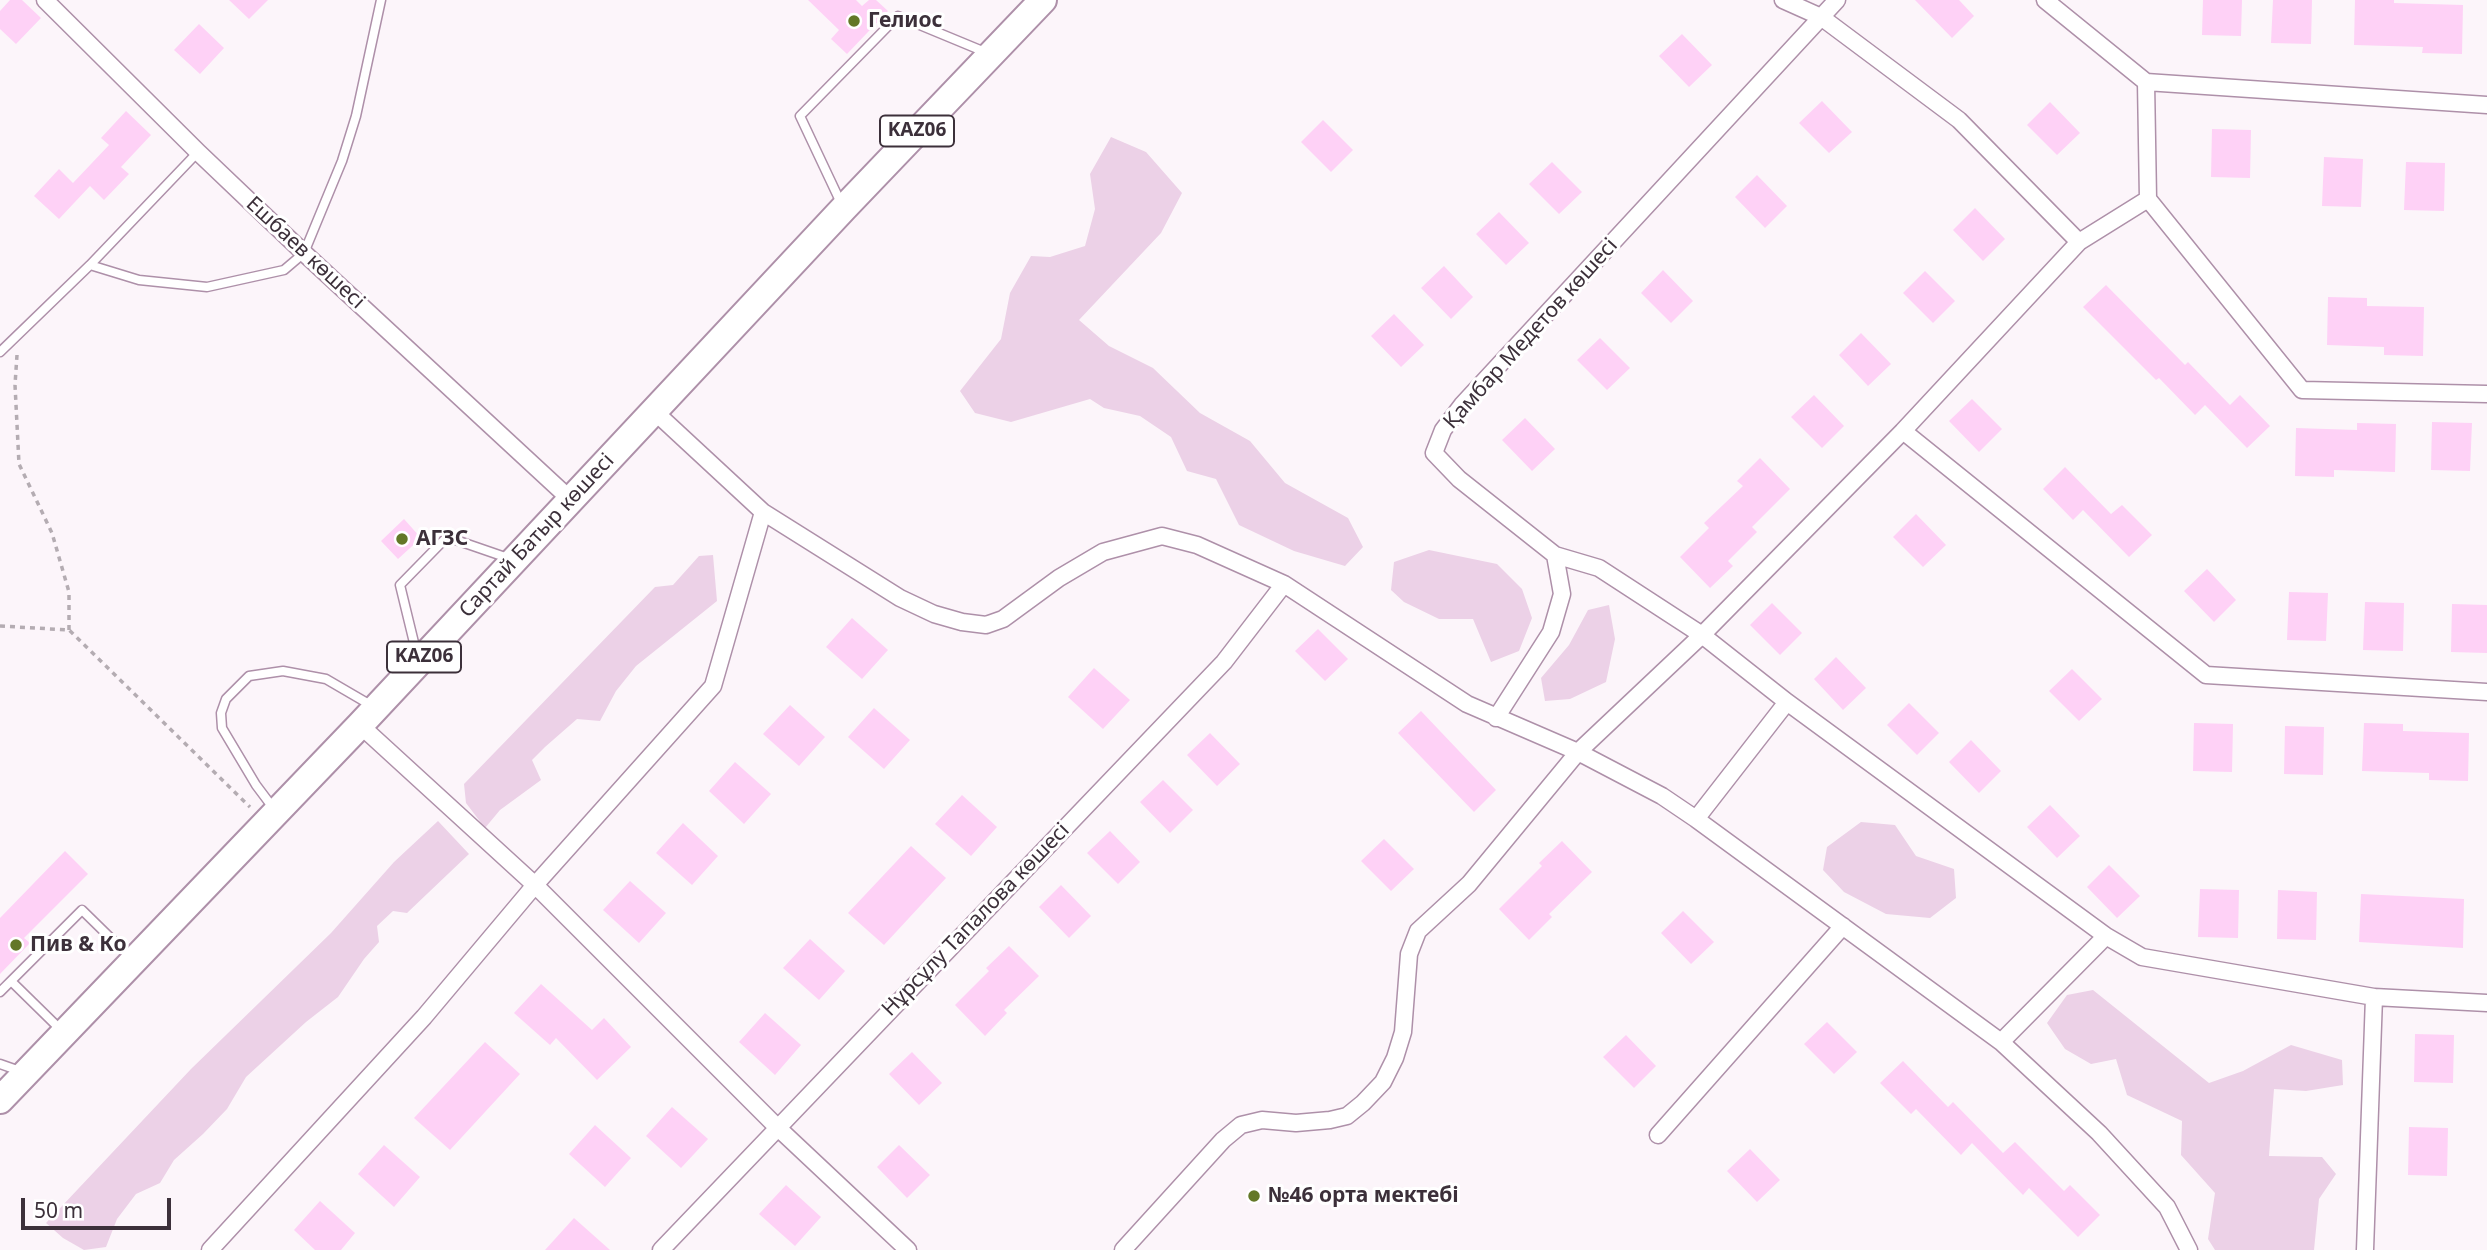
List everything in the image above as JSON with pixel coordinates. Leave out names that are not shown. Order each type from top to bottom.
[{"type":"highway","name":"Сартай Батыр көшесі","points":[[0,1100],[272,818],[844,208],[1043,0]]},
{"type":"street","name":"Ешбаев көшесі","points":[[46,0],[198,152],[304,253],[571,500]]},
{"type":"street","points":[[1783,0],[1821,17],[1959,120],[2079,242]]},
{"type":"street","name":"Қамбар Медетов көшесі","points":[[1555,555],[1459,479],[1434,453],[1443,430],[1462,405],[1837,0]]},
{"type":"street","points":[[2045,0],[2146,82],[2487,105]]},
{"type":"street","points":[[2146,82],[2148,199],[2302,390],[2487,394]]},
{"type":"street","points":[[1123,1250],[1223,1140],[1241,1125],[1262,1120],[1296,1123],[1330,1120],[1347,1116],[1363,1104],[1383,1082],[1395,1058],[1403,1032],[1409,954],[1418,931],[1469,884],[1578,752],[1702,635],[1903,431],[2079,242],[2148,199]]},
{"type":"street","points":[[654,411],[763,512],[900,598],[934,614],[986,625],[1003,619],[1059,578],[1103,552],[1162,536],[1197,544],[1284,584],[1467,704],[1578,752],[1662,796],[2001,1042],[2099,1133],[2167,1207],[2189,1250]]},
{"type":"street","points":[[1903,431],[2206,675],[2487,692]]},
{"type":"street","points":[[210,1250],[424,1017],[535,885],[713,685],[763,512]]},
{"type":"street","points":[[1496,718],[1552,632],[1562,594],[1555,555],[1599,568],[1702,635],[1787,702],[2106,936],[2142,957],[2374,997],[2487,1003]]},
{"type":"street","name":"Нұрсұлу Тапалова көшесі","points":[[661,1250],[1224,662],[1284,584]]},
{"type":"street","points":[[1696,819],[1787,702]]},
{"type":"street","points":[[368,716],[778,1127],[908,1250]]},
{"type":"street","points":[[1658,1135],[1843,926]]},
{"type":"street","points":[[2001,1042],[2106,936]]},
{"type":"street","points":[[2365,1250],[2374,997]]},
{"type":"lane","points":[[89,265],[139,280],[207,287],[284,270],[304,253],[341,162],[356,116],[381,0]]},
{"type":"lane","points":[[844,208],[800,116],[898,16],[991,54]]},
{"type":"lane","points":[[0,352],[198,152]]},
{"type":"lane","points":[[418,663],[400,585],[447,537],[514,560]]},
{"type":"lane","points":[[272,818],[222,728],[220,713],[226,699],[249,677],[264,672],[283,671],[326,679],[368,716]]},
{"type":"lane","points":[[0,992],[82,910],[134,961]]},
{"type":"lane","points":[[11,981],[64,1034]]},
{"type":"lane","points":[[0,1063],[26,1073]]},
{"type":"path","points":[[18,335],[15,385],[19,464],[52,533],[69,592],[69,630]]},
{"type":"path","points":[[0,626],[69,630],[272,818]]},
{"type":"shaded area","points":[[1111,137],[1146,152],[1182,193],[1161,233],[1079,320],[1109,346],[1153,368],[1200,413],[1250,441],[1285,483],[1348,518],[1363,547],[1345,566],[1294,551],[1239,525],[1216,479],[1187,471],[1171,437],[1140,416],[1104,408],[1090,399],[1011,422],[975,413],[960,391],[1001,339],[1010,293],[1031,256],[1050,257],[1085,246],[1095,209],[1090,174]]},
{"type":"shaded area","points":[[1429,550],[1497,564],[1522,589],[1532,618],[1519,651],[1491,662],[1473,619],[1439,619],[1404,602],[1391,590],[1394,562]]},
{"type":"shaded area","points":[[713,555],[717,601],[636,666],[616,691],[600,721],[577,719],[545,747],[532,760],[541,780],[500,810],[485,828],[466,803],[464,784],[655,587],[673,585],[699,556]]},
{"type":"shaded area","points":[[1609,605],[1615,639],[1606,682],[1570,699],[1545,701],[1541,678],[1569,645],[1588,610]]},
{"type":"shaded area","points":[[438,821],[469,854],[407,913],[393,911],[377,926],[379,942],[338,997],[306,1022],[246,1077],[227,1109],[174,1160],[160,1183],[136,1194],[117,1219],[106,1247],[84,1250],[63,1238],[46,1223],[191,1069],[331,933],[394,862]]},
{"type":"shaded area","points":[[1861,822],[1895,825],[1916,856],[1954,869],[1956,898],[1930,918],[1886,914],[1844,892],[1823,870],[1827,847]]},
{"type":"shaded area","points":[[2093,990],[2209,1083],[2243,1071],[2291,1045],[2342,1060],[2343,1085],[2306,1091],[2274,1089],[2269,1156],[2322,1157],[2336,1174],[2319,1199],[2314,1250],[2215,1250],[2208,1239],[2215,1193],[2181,1155],[2182,1121],[2127,1095],[2116,1059],[2091,1064],[2065,1049],[2047,1023],[2067,995]]},
{"type":"building","points":[[10,0],[22,0],[41,18],[16,44],[0,29],[0,11]]},
{"type":"building","points":[[229,0],[268,0],[249,19]]},
{"type":"building","name":"Гелиос","points":[[808,0],[856,0],[862,6],[869,0],[876,0],[888,11],[847,54],[831,39],[839,30]]},
{"type":"building","points":[[1915,0],[1959,0],[1974,16],[1952,38]]},
{"type":"building","points":[[2203,0],[2242,0],[2241,36],[2202,35]]},
{"type":"building","points":[[2273,0],[2312,0],[2311,44],[2271,43]]},
{"type":"building","points":[[2355,0],[2463,5],[2462,54],[2422,53],[2423,47],[2354,45]]},
{"type":"building","points":[[199,24],[224,48],[200,74],[174,50]]},
{"type":"building","points":[[1682,34],[1712,65],[1689,87],[1659,56]]},
{"type":"building","points":[[1822,101],[1852,132],[1829,153],[1799,123]]},
{"type":"building","points":[[2050,102],[2080,133],[2057,155],[2027,125]]},
{"type":"building","points":[[126,111],[151,135],[121,167],[129,174],[104,200],[90,186],[59,219],[34,196],[59,169],[73,183],[109,145],[101,138]]},
{"type":"building","points":[[1323,120],[1353,150],[1331,172],[1301,142]]},
{"type":"building","points":[[2212,129],[2251,130],[2250,178],[2211,177]]},
{"type":"building","points":[[2324,157],[2363,159],[2361,207],[2322,206]]},
{"type":"building","points":[[1552,162],[1582,192],[1559,214],[1529,184]]},
{"type":"building","points":[[2406,162],[2445,163],[2444,211],[2404,210]]},
{"type":"building","points":[[1757,175],[1787,206],[1765,228],[1735,197]]},
{"type":"building","points":[[1975,208],[2005,239],[1983,261],[1953,230]]},
{"type":"building","points":[[1499,212],[1529,243],[1506,265],[1476,234]]},
{"type":"building","points":[[1444,266],[1473,297],[1451,319],[1421,288]]},
{"type":"building","points":[[1663,270],[1693,301],[1671,323],[1641,293]]},
{"type":"building","points":[[1925,271],[1955,301],[1933,323],[1903,293]]},
{"type":"building","points":[[2106,285],[2185,365],[2188,362],[2230,405],[2240,395],[2270,426],[2247,448],[2205,405],[2195,415],[2083,307]]},
{"type":"building","points":[[2328,297],[2367,298],[2367,306],[2424,307],[2423,356],[2384,355],[2384,347],[2327,345]]},
{"type":"building","points":[[1394,314],[1424,345],[1401,367],[1371,336]]},
{"type":"building","points":[[1861,333],[1891,364],[1868,386],[1839,355]]},
{"type":"building","points":[[1600,338],[1630,368],[1607,390],[1577,360]]},
{"type":"building","points":[[1814,395],[1844,426],[1822,448],[1791,417]]},
{"type":"building","points":[[1972,399],[2002,429],[1979,452],[1949,421]]},
{"type":"building","points":[[1525,418],[1555,449],[1532,471],[1502,440]]},
{"type":"building","points":[[2432,422],[2472,423],[2470,471],[2431,470]]},
{"type":"building","points":[[2357,423],[2396,424],[2395,472],[2334,470],[2334,477],[2295,476],[2296,428],[2357,430]]},
{"type":"building","points":[[1760,458],[1790,489],[1752,527],[1757,532],[1728,561],[1733,566],[1710,588],[1680,557],[1709,528],[1704,523],[1743,486],[1737,481]]},
{"type":"building","points":[[2065,467],[2111,514],[2122,505],[2152,535],[2129,557],[2083,510],[2073,520],[2043,489]]},
{"type":"building","points":[[1916,514],[1946,545],[1923,567],[1893,537]]},
{"type":"building","points":[[404,519],[421,538],[398,559],[381,541]]},
{"type":"building","points":[[2207,569],[2236,600],[2214,622],[2184,591]]},
{"type":"building","points":[[2289,592],[2328,593],[2326,641],[2287,640]]},
{"type":"building","points":[[2365,602],[2404,603],[2403,651],[2363,650]]},
{"type":"building","points":[[1772,603],[1802,633],[1780,655],[1750,625]]},
{"type":"building","points":[[2452,604],[2487,605],[2487,653],[2451,652]]},
{"type":"building","points":[[852,618],[888,650],[862,679],[826,647]]},
{"type":"building","points":[[1318,629],[1348,659],[1325,681],[1295,651]]},
{"type":"building","points":[[1836,657],[1866,688],[1843,710],[1814,679]]},
{"type":"building","points":[[1094,668],[1130,700],[1103,729],[1068,697]]},
{"type":"building","points":[[2072,669],[2102,699],[2079,721],[2049,691]]},
{"type":"building","points":[[1909,703],[1939,733],[1917,755],[1887,725]]},
{"type":"building","points":[[790,705],[825,737],[799,766],[763,734]]},
{"type":"building","points":[[874,708],[910,740],[884,769],[848,737]]},
{"type":"building","points":[[1421,711],[1496,790],[1474,812],[1398,733]]},
{"type":"building","points":[[2194,723],[2233,724],[2232,772],[2193,771]]},
{"type":"building","points":[[2364,723],[2403,724],[2403,731],[2469,733],[2468,781],[2429,780],[2429,773],[2362,771]]},
{"type":"building","points":[[2285,726],[2324,727],[2323,775],[2284,774]]},
{"type":"building","points":[[1210,733],[1240,764],[1217,786],[1187,755]]},
{"type":"building","points":[[1971,740],[2001,771],[1979,793],[1949,762]]},
{"type":"building","points":[[735,762],[771,794],[744,824],[709,791]]},
{"type":"building","points":[[1163,780],[1193,810],[1170,833],[1140,802]]},
{"type":"building","points":[[962,795],[997,827],[971,856],[935,824]]},
{"type":"building","points":[[2050,805],[2080,836],[2057,858],[2027,827]]},
{"type":"building","points":[[683,823],[718,856],[692,885],[656,853]]},
{"type":"building","points":[[1110,831],[1140,862],[1118,884],[1087,853]]},
{"type":"building","points":[[1384,839],[1414,869],[1391,891],[1361,861]]},
{"type":"building","points":[[1562,841],[1592,872],[1549,914],[1552,917],[1529,940],[1499,909],[1542,866],[1539,863]]},
{"type":"building","points":[[911,846],[946,878],[884,945],[848,913]]},
{"type":"building","points":[[65,851],[88,874],[24,938],[30,943],[0,974],[0,918]]},
{"type":"building","points":[[2109,865],[2140,896],[2117,918],[2087,887]]},
{"type":"building","points":[[630,881],[666,913],[639,943],[603,910]]},
{"type":"building","points":[[1061,885],[1091,916],[1069,938],[1039,907]]},
{"type":"building","points":[[2200,889],[2239,890],[2238,938],[2198,937]]},
{"type":"building","points":[[2278,890],[2317,892],[2316,940],[2277,939]]},
{"type":"building","points":[[2361,894],[2464,899],[2463,948],[2359,942]]},
{"type":"building","points":[[1683,911],[1714,942],[1691,964],[1661,933]]},
{"type":"building","points":[[810,939],[845,971],[819,1000],[783,968]]},
{"type":"building","points":[[1009,946],[1039,976],[1004,1010],[1007,1013],[985,1036],[955,1005],[989,971],[986,968]]},
{"type":"building","points":[[541,984],[592,1030],[604,1018],[631,1047],[597,1080],[556,1038],[550,1045],[514,1013]]},
{"type":"building","points":[[765,1013],[801,1045],[775,1075],[739,1042]]},
{"type":"building","points":[[1827,1022],[1857,1052],[1834,1074],[1804,1044]]},
{"type":"building","points":[[2415,1034],[2454,1035],[2453,1083],[2414,1082]]},
{"type":"building","points":[[1626,1035],[1656,1066],[1634,1088],[1603,1057]]},
{"type":"building","points":[[485,1042],[520,1074],[450,1150],[414,1118]]},
{"type":"building","points":[[912,1052],[942,1083],[919,1105],[889,1074]]},
{"type":"building","points":[[1903,1061],[1948,1107],[1953,1102],[2003,1153],[2015,1142],[2064,1191],[2070,1185],[2100,1215],[2078,1237],[2029,1188],[2023,1195],[1972,1143],[1961,1155],[1916,1109],[1911,1114],[1880,1083]]},
{"type":"building","points":[[672,1107],[708,1139],[681,1168],[646,1136]]},
{"type":"building","points":[[595,1125],[631,1158],[605,1187],[569,1154]]},
{"type":"building","points":[[2409,1127],[2448,1128],[2447,1176],[2408,1175]]},
{"type":"building","points":[[384,1145],[420,1177],[394,1207],[358,1174]]},
{"type":"building","points":[[899,1145],[930,1175],[907,1198],[877,1167]]},
{"type":"building","points":[[1750,1149],[1780,1180],[1757,1202],[1727,1171]]},
{"type":"building","points":[[786,1185],[821,1217],[795,1246],[759,1214]]},
{"type":"building","points":[[320,1201],[355,1233],[341,1250],[315,1250],[294,1230]]},
{"type":"building","points":[[574,1218],[610,1250],[545,1250]]},
{"type":"place","name":"Гелиос","points":[[854,21]]},
{"type":"place","name":"АГЗС","points":[[402,539]]},
{"type":"place","name":"Пив & Ко","points":[[16,945]]},
{"type":"place","name":"№46 орта мектебі","points":[[1254,1196]]}]
